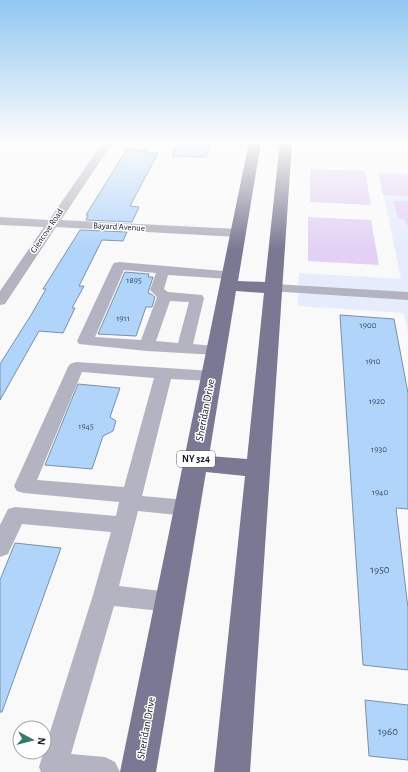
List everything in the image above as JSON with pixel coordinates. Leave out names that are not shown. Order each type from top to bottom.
[{"type":"main road","name":"Sheridan Drive","points":[[138,772],[238,233],[259,178]]},
{"type":"main road","name":"Sheridan Drive","points":[[232,772],[274,288],[272,178]]},
{"type":"main road","points":[[229,280],[274,288]]},
{"type":"main road","points":[[196,463],[258,468]]},
{"type":"street","name":"Glencove Road","points":[[0,301],[84,178]]},
{"type":"street","name":"Bayard Avenue","points":[[0,221],[238,233]]},
{"type":"street","points":[[217,350],[85,341],[119,266],[160,268],[163,272],[203,274],[229,280]]},
{"type":"street","points":[[163,272],[157,290],[164,296],[197,298]]},
{"type":"street","points":[[184,348],[203,274]]},
{"type":"street","points":[[274,288],[408,296]]},
{"type":"street","points":[[147,346],[164,296]]},
{"type":"street","points":[[187,508],[130,498],[24,486],[76,367],[212,376]]},
{"type":"street","points":[[105,772],[52,770],[105,595],[164,374]]},
{"type":"street","points":[[0,548],[14,516],[123,525]]},
{"type":"street","points":[[105,595],[170,602]]},
{"type":"shaded area","points":[[310,178],[366,178],[371,205],[310,202]]},
{"type":"shaded area","points":[[380,178],[408,178],[408,333],[404,313],[298,306],[299,273],[401,279]]},
{"type":"shaded area","points":[[380,178],[408,178],[408,196],[383,195]]},
{"type":"shaded area","points":[[408,201],[408,228],[405,220],[399,219],[393,202]]},
{"type":"shaded area","points":[[308,217],[371,220],[379,265],[308,261]]},
{"type":"building","points":[[109,178],[145,178],[130,206],[139,207],[132,222],[86,220],[88,215],[86,215]]},
{"type":"building","points":[[80,230],[127,232],[123,241],[102,240],[79,286],[84,286],[72,308],[75,308],[63,333],[39,331],[0,400],[0,364],[46,289],[43,289]]},
{"type":"building","points":[[125,272],[149,274],[148,277],[153,277],[148,293],[155,297],[152,307],[146,307],[136,336],[98,334]]},
{"type":"building","points":[[340,315],[394,319],[408,393],[408,509],[396,508],[408,608],[408,670],[363,665]]},
{"type":"building","points":[[78,384],[120,388],[110,417],[116,421],[113,431],[103,436],[92,469],[45,465]]},
{"type":"building","points":[[15,543],[61,548],[2,712],[0,712],[0,580]]},
{"type":"building","points":[[365,700],[408,705],[408,760],[369,756]]}]
